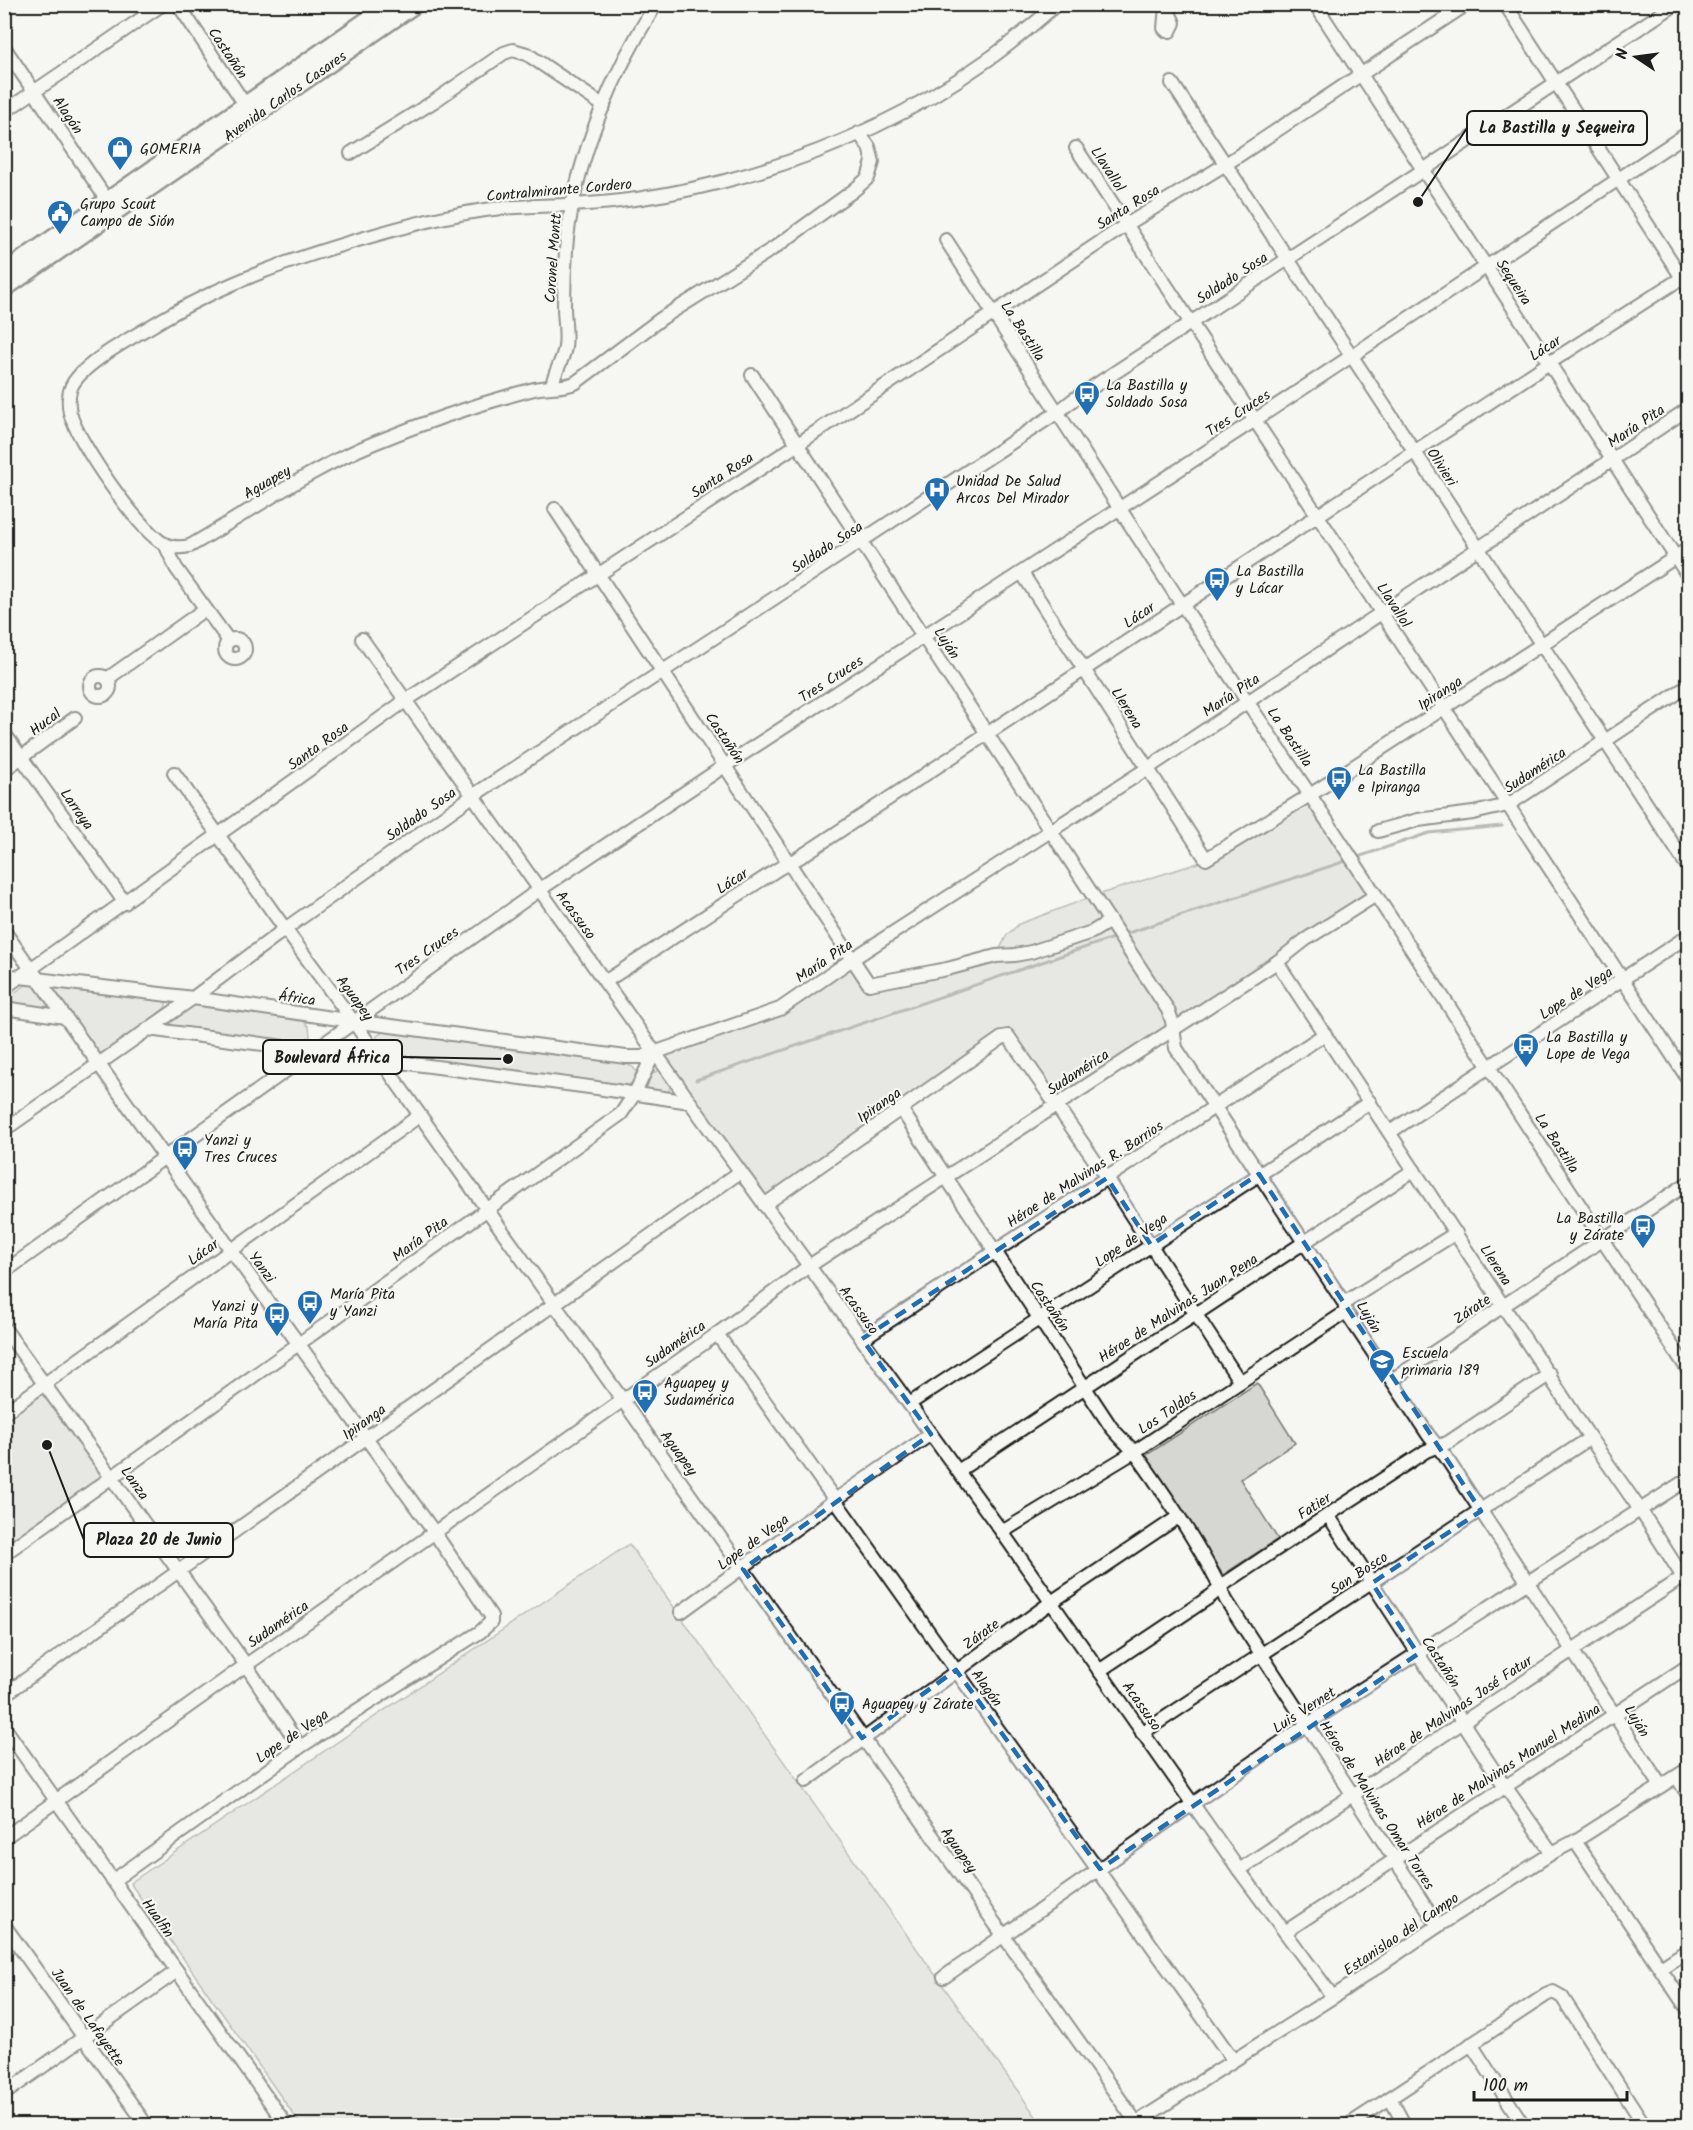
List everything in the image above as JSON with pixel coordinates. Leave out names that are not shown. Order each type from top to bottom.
[{"type":"main road","name":"Avenida Carlos Casares","points":[[4,272],[107,200],[250,112],[416,4]]},
{"type":"main road","name":"Avenida Carlos Casares","points":[[4,289],[250,112],[381,7]]},
{"type":"street","points":[[4,112],[163,4]]},
{"type":"street","name":"Castañón","points":[[178,4],[250,112]]},
{"type":"street","name":"Coronel Montt","points":[[552,386],[565,348],[564,280],[573,205],[590,144],[604,106],[627,54],[656,4]]},
{"type":"street","name":"Contralmirante Cordero","points":[[165,544],[127,507],[77,431],[69,410],[70,391],[74,381],[116,347],[164,318],[238,282],[340,245],[436,220],[501,208],[573,205],[651,196],[721,182],[810,153],[914,107],[995,54],[1057,4]]},
{"type":"street","name":"Sequeira","points":[[1315,4],[1422,171],[1689,576]]},
{"type":"street","name":"Santa Rosa","points":[[4,988],[20,977],[34,973],[125,903],[405,701],[798,444],[1126,225],[1226,164],[1467,4]]},
{"type":"street","points":[[1505,4],[1687,279]]},
{"type":"street","name":"Soldado Sosa","points":[[4,1130],[193,998],[285,929],[474,795],[1676,4]]},
{"type":"street","name":"Alagón","points":[[4,47],[107,200]]},
{"type":"street","points":[[351,153],[433,102],[504,53],[513,50],[527,54],[604,106]]},
{"type":"street","name":"Olivieri","points":[[1172,83],[1689,867]]},
{"type":"street","name":"Aguapey","points":[[165,544],[182,548],[189,546],[277,492],[330,463],[374,443],[480,405],[552,386],[568,386],[575,383],[662,318],[774,248],[868,178],[873,162],[869,147],[859,133]]},
{"type":"street","name":"Tres Cruces","points":[[4,1272],[539,890],[1689,133]]},
{"type":"street","name":"Llavallol","points":[[1076,148],[1689,1079]]},
{"type":"street","name":"La Bastilla","points":[[946,240],[1182,604],[1689,1370]]},
{"type":"street","name":"Lácar","points":[[606,981],[778,868],[790,863],[1548,363],[1687,279]]},
{"type":"street","name":"Luján","points":[[752,375],[1168,1010],[1176,1048],[1392,1380],[1438,1446],[1661,1786]]},
{"type":"street","name":"María Pita","points":[[4,1554],[621,1114],[635,1093],[655,1051],[771,1013],[1148,768],[1689,409]]},
{"type":"street","name":"Castañón","points":[[555,509],[854,958],[869,984],[947,969],[996,956],[1031,952],[1112,925]]},
{"type":"street","points":[[165,544],[176,568],[229,641]]},
{"type":"street","name":"Ipiranga","points":[[1206,859],[1310,795],[1689,549]]},
{"type":"street","name":"Llerena","points":[[1022,573],[1206,859]]},
{"type":"street","points":[[107,680],[205,609]]},
{"type":"street","name":"Acassuso","points":[[362,639],[740,1172],[1002,1532],[1239,1870],[1333,1997]]},
{"type":"street","name":"Sudamérica","points":[[1378,831],[1418,819],[1473,813],[1508,805],[1689,686]]},
{"type":"street","name":"Hucal","points":[[4,770],[75,718]]},
{"type":"street","name":"Larraya","points":[[4,733],[125,903]]},
{"type":"street","name":"Aguapey","points":[[174,773],[743,1569],[1133,2124]]},
{"type":"street","name":"Sudamérica","points":[[4,1838],[717,1334],[809,1266],[1277,962],[1312,935],[1376,895]]},
{"type":"street","name":"Yanzi","points":[[4,931],[434,1532],[491,1613],[491,1622]]},
{"type":"street","name":"Lope de Vega","points":[[1390,1132],[1689,936]]},
{"type":"street","name":"Llerena","points":[[1277,962],[1686,1581]]},
{"type":"street","name":"África","points":[[34,973],[353,1021],[626,1057],[642,1057],[655,1051]]},
{"type":"street","points":[[4,975],[20,977]]},
{"type":"street","points":[[4,1008],[65,1017]]},
{"type":"street","points":[[148,1029],[690,1102]]},
{"type":"street","name":"Héroe de Malvinas R. Barrios","points":[[862,1339],[1324,1034]]},
{"type":"street","name":"Ipiranga","points":[[764,1204],[1004,1037],[1008,1036],[1012,1040],[1056,1105]]},
{"type":"street","name":"Lope de Vega","points":[[909,1404],[1370,1102]]},
{"type":"street","points":[[1056,1105],[1107,1178],[1240,1382]]},
{"type":"street","name":"Castañón","points":[[901,1109],[1111,1427],[1134,1452],[1178,1517]]},
{"type":"street","name":"Lácar","points":[[4,1413],[419,1116]]},
{"type":"street","name":"Héroe de Malvinas Juan Pena","points":[[958,1471],[1414,1170]]},
{"type":"street","name":"Ipiranga","points":[[4,1695],[740,1172]]},
{"type":"street","name":"Zárate","points":[[1392,1380],[1689,1183]]},
{"type":"street","name":"Los Toldos","points":[[1002,1532],[1134,1452],[1456,1233]]},
{"type":"street","name":"Lanza","points":[[4,1328],[246,1665],[300,1747]]},
{"type":"street","name":"Alagón","points":[[717,1334],[1100,1869],[1233,2060]]},
{"type":"street","name":"Fatier","points":[[1099,1671],[1328,1515],[1426,1451],[1449,1442],[1550,1374]]},
{"type":"street","name":"Lope de Vega","points":[[681,1612],[835,1500],[931,1434]]},
{"type":"street","name":"San Bosco","points":[[1142,1733],[1590,1438]]},
{"type":"street","name":"Luis Vernet","points":[[944,1977],[1306,1725],[1689,1479]]},
{"type":"street","name":"Castañón","points":[[1328,1515],[1505,1787],[1552,1853]]},
{"type":"street","name":"Zárate","points":[[806,1781],[1050,1603],[1178,1517]]},
{"type":"street","name":"Héroe de Malvinas Omar Torres","points":[[1178,1517],[1218,1581],[1226,1600],[1438,1926]]},
{"type":"street","name":"Héroe de Malvinas José Fatur","points":[[1239,1870],[1573,1650],[1686,1581]]},
{"type":"street","name":"Lope de Vega","points":[[114,1880],[300,1747],[480,1632],[491,1622]]},
{"type":"street","name":"Héroe de Malvinas Manuel Medina","points":[[1285,1932],[1689,1666]]},
{"type":"street","name":"Hualfin","points":[[4,1727],[287,2126]]},
{"type":"street","name":"Estanislao del Campo","points":[[1133,2124],[1333,1997],[1552,1853],[1689,1769]]},
{"type":"street","points":[[1677,1777],[1689,1795]]},
{"type":"street","points":[[1575,1841],[1689,2010]]},
{"type":"street","name":"Juan de Lafayette","points":[[4,1925],[147,2126]]},
{"type":"street","points":[[1661,1968],[1689,1950]]},
{"type":"street","points":[[4,2094],[177,1971]]},
{"type":"street","points":[[1347,2126],[1553,1992],[1558,1994],[1645,2126]]},
{"type":"street","points":[[1471,2044],[1524,2126]]},
{"type":"street","points":[[1390,2098],[1405,2126]]},
{"type":"highlighted area","points":[[1259,1174],[1481,1511],[1372,1583],[1418,1654],[1100,1869],[956,1670],[862,1738],[743,1569],[931,1434],[862,1339],[1107,1178],[1151,1245]]},
{"type":"shaded area","points":[[1310,795],[1376,895],[1056,1105],[1008,1036],[764,1205],[655,1051],[771,1013],[854,958],[869,984],[996,956],[1007,935],[1019,924],[1094,896],[1198,863]]},
{"type":"shaded area","points":[[30,982],[36,983],[52,1010],[5,1008],[4,1000]]},
{"type":"shaded area","points":[[57,985],[161,999],[166,1003],[166,1007],[103,1056],[97,1052],[54,992],[53,987]]},
{"type":"shaded area","points":[[197,1003],[301,1018],[309,1027],[310,1036],[304,1044],[173,1027],[170,1018]]},
{"type":"shaded area","points":[[386,1030],[623,1063],[633,1067],[636,1071],[634,1083],[624,1086],[390,1056],[384,1054],[376,1045],[377,1036]]},
{"type":"shaded area","points":[[659,1070],[672,1083],[668,1093],[649,1092],[647,1088],[650,1075]]},
{"type":"shaded area","points":[[1257,1383],[1295,1443],[1240,1479],[1278,1539],[1223,1575],[1145,1456]]},
{"type":"shaded area","points":[[46,1384],[113,1478],[5,1554],[5,1413]]},
{"type":"shaded area","points":[[629,1544],[1042,2125],[301,2125],[130,1883]]},
{"type":"waterway","points":[[1355,858],[1429,833],[1502,826]]},
{"type":"waterway","points":[[1122,935],[1349,860]]},
{"type":"waterway","points":[[696,1080],[1116,937]]},
{"type":"place","name":"GOMERIA","points":[[120,172]]},
{"type":"place","name":"La Bastilla y Sequeira","points":[[1418,202]]},
{"type":"place","name":"Grupo Scout Campo de Sión","points":[[60,236]]},
{"type":"place","name":"La Bastilla y Soldado Sosa","points":[[1087,417]]},
{"type":"place","name":"Unidad De Salud Arcos Del Mirador","points":[[937,513]]},
{"type":"place","name":"La Bastilla y Lácar","points":[[1217,603]]},
{"type":"place","name":"La Bastilla e Ipiranga","points":[[1339,802]]},
{"type":"place","name":"Boulevard África","points":[[508,1059]]},
{"type":"place","name":"La Bastilla y Lope de Vega","points":[[1526,1069]]},
{"type":"place","name":"Yanzi y Tres Cruces","points":[[185,1172]]},
{"type":"place","name":"La Bastilla y Zárate","points":[[1643,1250]]},
{"type":"place","name":"María Pita y Yanzi","points":[[310,1326]]},
{"type":"place","name":"Yanzi y María Pita","points":[[277,1338]]},
{"type":"place","name":"Escuela primaria 189","points":[[1382,1385]]},
{"type":"place","name":"Aguapey y Sudamérica","points":[[645,1415]]},
{"type":"place","name":"Plaza 20 de Junio","points":[[47,1445]]},
{"type":"place","name":"Aguapey y Zárate","points":[[842,1727]]}]
